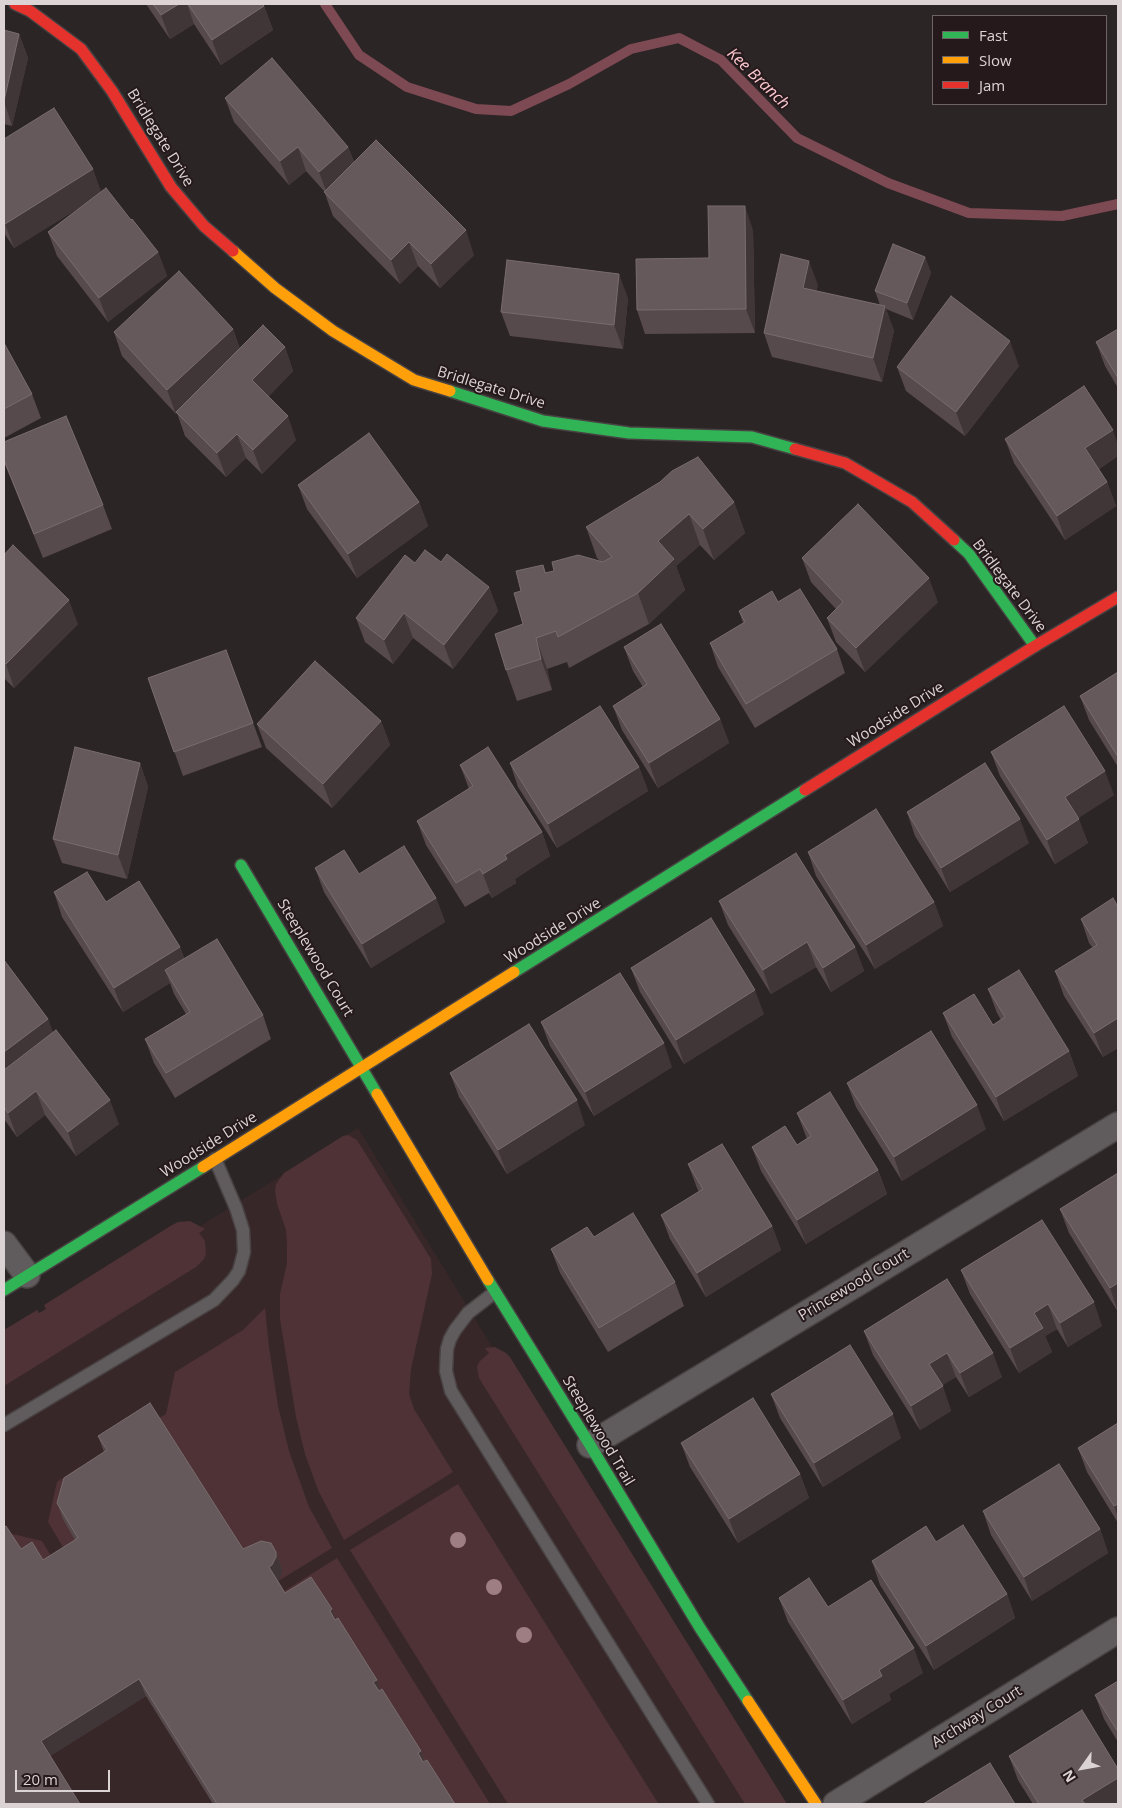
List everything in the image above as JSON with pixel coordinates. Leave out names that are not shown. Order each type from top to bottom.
[{"type":"street","name":"Bridlegate Drive","points":[[14,4],[30,11],[81,50],[112,91],[171,187],[204,226],[275,288],[333,331],[414,380],[543,421],[629,434],[752,437],[845,463],[912,502],[968,554],[1035,646]]},
{"type":"street","name":"Woodside Drive","points":[[4,1290],[1035,646],[1118,597]]},
{"type":"street","name":"Steeplewood Court","points":[[241,865],[363,1067]]},
{"type":"street","name":"Steeplewood Trail","points":[[363,1067],[495,1292],[590,1444],[700,1628],[816,1804]]},
{"type":"street","name":"Princewood Court","points":[[590,1444],[1118,1124]]},
{"type":"street","points":[[4,1244],[27,1275]]},
{"type":"street","name":"Archway Court","points":[[836,1804],[1118,1630]]},
{"type":"lane","points":[[4,1425],[214,1300],[233,1280],[239,1271],[244,1252],[243,1230],[236,1208],[215,1159]]},
{"type":"lane","points":[[495,1292],[468,1312],[450,1338],[447,1349],[446,1370],[451,1391],[708,1804]]},
{"type":"shaded area","points":[[358,1128],[772,1804],[4,1804],[4,1348]]},
{"type":"shaded area","points":[[348,1135],[357,1140],[431,1259],[432,1274],[411,1369],[409,1394],[414,1409],[453,1472],[344,1540],[318,1490],[305,1454],[296,1417],[280,1319],[280,1294],[287,1263],[286,1230],[277,1204],[275,1190],[276,1184],[284,1173],[343,1136]]},
{"type":"shaded area","points":[[190,1221],[205,1229],[199,1233],[205,1241],[206,1254],[196,1267],[4,1386],[4,1330],[37,1310],[39,1313],[46,1309],[44,1305],[172,1225],[178,1222]]},
{"type":"shaded area","points":[[265,1308],[278,1406],[289,1451],[309,1507],[332,1548],[279,1581],[282,1573],[281,1569],[249,1566],[156,1420],[166,1414],[175,1372],[243,1330]]},
{"type":"shaded area","points":[[495,1347],[510,1357],[787,1804],[745,1804],[479,1378],[477,1367],[479,1362],[489,1353],[485,1348]]},
{"type":"shaded area","points":[[79,1467],[97,1471],[84,1555],[72,1562],[48,1522],[57,1482]]},
{"type":"shaded area","points":[[458,1484],[658,1803],[508,1804],[350,1550]]},
{"type":"shaded area","points":[[4,1532],[42,1541],[51,1556],[40,1563],[27,1565]]},
{"type":"shaded area","points":[[337,1558],[490,1804],[450,1804],[281,1593]]},
{"type":"building","points":[[153,4],[179,4],[161,15]]},
{"type":"building","points":[[188,4],[262,4],[264,6],[212,40]]},
{"type":"building","points":[[4,30],[19,34],[4,101]]},
{"type":"building","points":[[272,58],[348,147],[319,172],[298,147],[280,161],[225,98]]},
{"type":"building","points":[[54,108],[93,169],[5,224],[4,139]]},
{"type":"building","points":[[376,140],[466,230],[431,264],[409,242],[391,260],[324,192]]},
{"type":"building","points":[[106,188],[158,252],[99,298],[48,232]]},
{"type":"building","points":[[708,206],[745,206],[746,309],[637,310],[636,259],[709,258]]},
{"type":"building","points":[[893,244],[925,257],[907,303],[875,291]]},
{"type":"building","points":[[781,254],[809,261],[803,288],[885,306],[873,358],[764,333]]},
{"type":"building","points":[[507,260],[619,274],[614,325],[501,312]]},
{"type":"building","points":[[179,271],[233,329],[167,390],[114,332]]},
{"type":"building","points":[[951,296],[1010,341],[956,412],[897,367]]},
{"type":"building","points":[[263,325],[285,347],[252,380],[288,416],[253,450],[237,434],[217,453],[176,412]]},
{"type":"building","points":[[1118,329],[1118,378],[1096,342]]},
{"type":"building","points":[[4,343],[32,394],[4,409]]},
{"type":"building","points":[[1084,386],[1113,430],[1085,448],[1107,482],[1057,516],[1005,439]]},
{"type":"building","points":[[66,416],[103,505],[34,534],[4,460],[4,442]]},
{"type":"building","points":[[369,433],[419,502],[348,554],[298,485]]},
{"type":"building","points":[[698,457],[734,502],[703,529],[689,514],[658,541],[674,559],[638,593],[558,637],[556,631],[536,638],[541,659],[506,670],[495,634],[523,624],[514,593],[521,591],[516,571],[543,565],[545,573],[554,571],[552,562],[578,555],[603,562],[612,557],[586,527],[660,482],[672,471]]},
{"type":"building","points":[[858,504],[929,578],[856,648],[827,618],[843,602],[802,558]]},
{"type":"building","points":[[13,545],[69,600],[6,664],[4,663],[4,555]]},
{"type":"building","points":[[425,550],[441,562],[447,554],[489,587],[444,645],[404,613],[384,640],[356,618],[405,555],[415,563]]},
{"type":"building","points":[[800,589],[837,649],[746,704],[710,643],[745,622],[739,611],[772,591],[778,602]]},
{"type":"building","points":[[661,624],[720,719],[649,763],[613,706],[647,684],[624,647]]},
{"type":"building","points":[[226,650],[253,723],[174,752],[148,678]]},
{"type":"building","points":[[315,661],[381,721],[323,784],[257,724]]},
{"type":"building","points":[[1118,672],[1118,757],[1080,696]]},
{"type":"building","points":[[600,706],[639,767],[548,824],[510,763]]},
{"type":"building","points":[[1064,706],[1105,771],[1065,797],[1079,819],[1047,840],[991,752]]},
{"type":"building","points":[[75,747],[140,763],[118,855],[53,839]]},
{"type":"building","points":[[488,747],[542,832],[505,855],[507,859],[483,874],[480,869],[456,883],[417,821],[473,786],[460,765]]},
{"type":"building","points":[[985,763],[1020,819],[941,868],[907,812]]},
{"type":"building","points":[[876,809],[934,902],[866,945],[808,852]]},
{"type":"building","points":[[404,846],[436,898],[362,944],[315,868],[344,850],[359,874]]},
{"type":"building","points":[[796,853],[855,947],[823,968],[807,942],[763,970],[719,901]]},
{"type":"building","points":[[87,872],[106,902],[139,881],[180,947],[114,988],[54,892]]},
{"type":"building","points":[[1113,898],[1118,907],[1118,1018],[1094,1033],[1055,971],[1097,945],[1081,919]]},
{"type":"building","points":[[711,918],[755,990],[676,1040],[631,968]]},
{"type":"building","points":[[217,939],[263,1015],[166,1073],[145,1039],[190,1012],[165,970]]},
{"type":"building","points":[[4,960],[48,1019],[4,1052]]},
{"type":"building","points":[[1019,970],[1069,1051],[996,1097],[943,1013],[974,994],[993,1025],[1005,1017],[988,989]]},
{"type":"building","points":[[620,973],[664,1043],[585,1092],[541,1022]]},
{"type":"building","points":[[529,1024],[577,1100],[498,1150],[450,1073]]},
{"type":"building","points":[[56,1030],[110,1100],[68,1132],[36,1091],[8,1113],[4,1107],[4,1070]]},
{"type":"building","points":[[931,1031],[977,1105],[894,1157],[847,1083]]},
{"type":"building","points":[[830,1092],[878,1170],[797,1220],[752,1147],[785,1126],[797,1145],[811,1136],[797,1113]]},
{"type":"building","points":[[722,1144],[772,1226],[697,1273],[661,1215],[703,1189],[688,1164]]},
{"type":"building","points":[[1118,1173],[1118,1283],[1110,1288],[1060,1209]]},
{"type":"building","points":[[633,1213],[675,1282],[599,1328],[551,1249],[587,1227],[594,1237]]},
{"type":"building","points":[[1042,1220],[1094,1302],[1060,1323],[1048,1304],[1034,1313],[1043,1328],[1010,1348],[961,1270]]},
{"type":"building","points":[[947,1279],[993,1353],[960,1373],[947,1353],[929,1364],[943,1386],[911,1406],[864,1331]]},
{"type":"building","points":[[850,1345],[893,1414],[814,1463],[771,1394]]},
{"type":"building","points":[[753,1398],[800,1474],[729,1519],[681,1443]]},
{"type":"building","points":[[150,1403],[243,1549],[261,1541],[271,1543],[276,1552],[276,1557],[269,1567],[285,1593],[311,1577],[332,1609],[330,1611],[335,1620],[338,1618],[377,1680],[373,1682],[379,1691],[382,1689],[421,1751],[418,1753],[423,1762],[427,1760],[455,1804],[217,1804],[139,1679],[41,1741],[80,1804],[4,1804],[4,1527],[6,1526],[21,1549],[32,1542],[43,1560],[78,1538],[57,1503],[64,1478],[107,1450],[98,1436]]},
{"type":"building","points":[[1118,1423],[1118,1504],[1114,1506],[1078,1448]]},
{"type":"building","points":[[1059,1464],[1100,1529],[1024,1577],[983,1511]]},
{"type":"building","points":[[963,1525],[1007,1594],[926,1646],[872,1561],[926,1526],[936,1542]]},
{"type":"building","points":[[809,1578],[828,1607],[871,1580],[914,1648],[879,1670],[882,1676],[843,1700],[779,1598]]},
{"type":"building","points":[[1118,1681],[1118,1732],[1095,1695]]},
{"type":"building","points":[[1082,1710],[1118,1769],[1118,1778],[1082,1800],[1085,1804],[1039,1804],[1009,1756]]},
{"type":"building","points":[[990,1763],[1015,1804],[923,1804]]},
{"type":"waterway","name":"Kee Branch","points":[[325,4],[359,55],[407,87],[476,109],[511,111],[569,84],[631,49],[679,38],[721,60],[797,138],[888,183],[969,213],[1062,216],[1118,204]]},
{"type":"traffic: fast","points":[[450,391],[543,421],[629,433],[752,437],[795,449]]},
{"type":"traffic: fast","points":[[954,540],[969,554],[1035,646]]},
{"type":"traffic: fast","points":[[514,972],[805,790]]},
{"type":"traffic: fast","points":[[241,865],[377,1094]]},
{"type":"traffic: fast","points":[[4,1290],[203,1167]]},
{"type":"traffic: fast","points":[[488,1280],[700,1628],[748,1701]]},
{"type":"traffic: slow","points":[[233,251],[275,288],[333,331],[414,380],[450,391]]},
{"type":"traffic: slow","points":[[203,1167],[514,972]]},
{"type":"traffic: slow","points":[[377,1094],[488,1280]]},
{"type":"traffic: slow","points":[[748,1701],[816,1804]]},
{"type":"traffic: jam","points":[[15,4],[30,11],[81,49],[112,91],[171,187],[204,226],[233,251]]},
{"type":"traffic: jam","points":[[795,449],[845,463],[912,502],[954,540]]},
{"type":"traffic: jam","points":[[805,790],[1035,646],[1118,597]]}]
